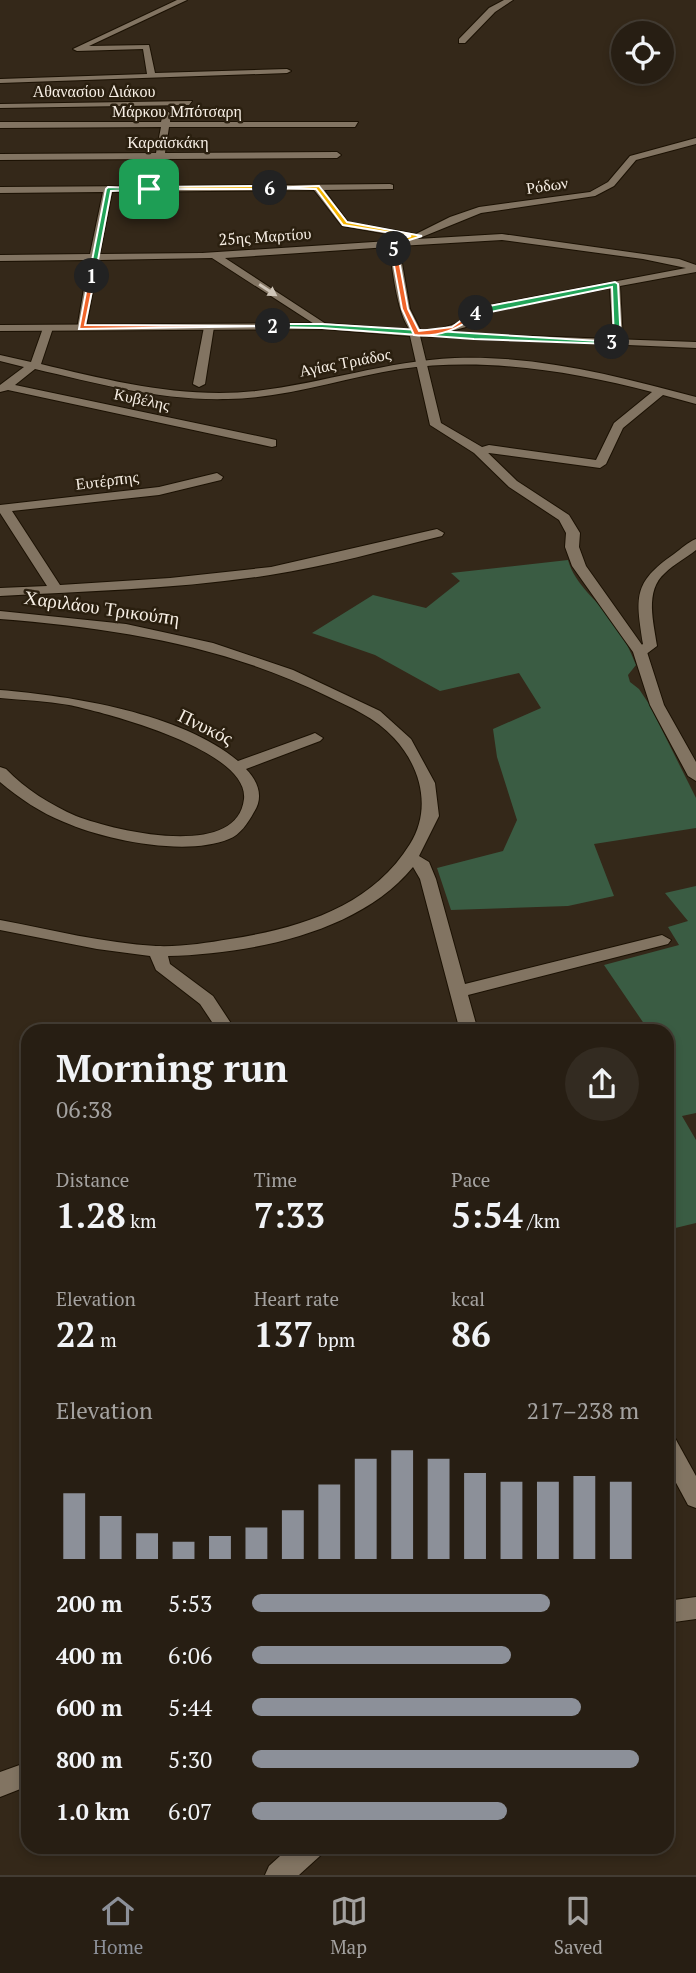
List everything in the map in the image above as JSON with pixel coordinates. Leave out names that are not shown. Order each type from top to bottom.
[{"type":"street","points":[[151,75],[146,47],[77,49],[183,0]]},
{"type":"street","points":[[462,41],[492,10],[509,0]]},
{"type":"street","points":[[0,81],[286,71]]},
{"type":"street","name":"Αθανασίου Διάκου","points":[[0,106],[189,103]]},
{"type":"street","points":[[149,189],[160,156],[169,104]]},
{"type":"street","name":"Μάρκου Μπότσαρη","points":[[0,125],[355,124]]},
{"type":"street","name":"Ρόδων","points":[[393,243],[419,236],[479,210],[551,201],[598,191],[611,184],[633,158],[696,141]]},
{"type":"street","name":"Καραϊσκάκη","points":[[0,157],[337,155]]},
{"type":"street","points":[[0,190],[390,187]]},
{"type":"street","points":[[317,188],[345,224],[419,236]]},
{"type":"street","points":[[81,327],[108,189]]},
{"type":"street","name":"25ης Μαρτίου","points":[[0,258],[214,255],[514,238],[679,262],[696,269]]},
{"type":"street","points":[[393,243],[405,309],[423,334]]},
{"type":"street","points":[[214,255],[322,326]]},
{"type":"street","points":[[696,269],[484,309],[462,325],[415,335],[436,425],[478,450],[513,484],[564,518],[573,533],[572,547],[584,576],[619,619],[640,652],[657,705],[696,776]]},
{"type":"street","points":[[615,284],[618,342]]},
{"type":"street","points":[[0,328],[322,326],[423,334],[696,345]]},
{"type":"street","points":[[200,384],[209,327]]},
{"type":"street","points":[[3,389],[34,365],[48,328]]},
{"type":"street","name":"Αγίας Τριάδος","points":[[0,358],[131,388],[176,395],[229,396],[305,387],[423,363],[472,363],[568,369],[696,401]]},
{"type":"street","name":"Κυβέλης","points":[[3,389],[272,443]]},
{"type":"street","points":[[478,450],[489,449],[600,464],[618,426],[661,391]]},
{"type":"street","name":"Ευτέρπης","points":[[2,509],[159,491],[216,477]]},
{"type":"street","points":[[2,509],[56,589]]},
{"type":"street","points":[[0,592],[269,571],[352,555],[437,533]]},
{"type":"street","points":[[640,652],[650,646],[645,596],[649,584],[660,570],[696,542]]},
{"type":"street","name":"Χαριλάου Τρικούπη","points":[[0,615],[122,627],[230,651],[293,673],[371,713],[409,745],[428,792],[431,816],[412,859],[373,893],[344,913],[317,926],[285,936],[238,944],[158,951],[72,939],[0,925]]},
{"type":"street","name":"Πνυκός","points":[[0,694],[69,701],[192,738],[239,766],[252,792],[248,808],[227,834],[200,842],[138,836],[70,819],[3,781]]},
{"type":"street","points":[[239,766],[315,738]]},
{"type":"street","points":[[412,859],[423,866],[428,879],[467,1024]]},
{"type":"street","points":[[457,992],[662,940]]},
{"type":"street","points":[[158,951],[162,966],[207,1000],[222,1024]]},
{"type":"street","points":[[674,1458],[696,1498]]},
{"type":"street","points":[[674,1611],[696,1608]]},
{"type":"street","points":[[0,1784],[21,1776]]},
{"type":"street","points":[[278,1875],[302,1854]]},
{"type":"green space","points":[[568,560],[576,577],[613,621],[629,648],[636,665],[628,675],[630,682],[639,689],[649,704],[696,798],[696,828],[594,844],[614,896],[568,906],[451,910],[437,868],[503,851],[517,820],[497,757],[493,729],[541,708],[519,673],[440,691],[375,655],[312,633],[373,595],[426,608],[460,581],[451,573]]},
{"type":"green space","points":[[696,886],[696,1113],[682,1116],[696,1140],[696,1223],[674,1228],[674,1024],[644,1024],[604,965],[679,945],[668,927],[688,921],[665,893]]},
{"type":"route","points":[[317,188],[345,224],[419,236],[393,243],[405,309],[417,333],[429,334],[454,328],[484,309],[615,284],[618,342],[474,337],[423,334],[322,326],[81,327],[108,189],[149,189],[317,188]]}]
